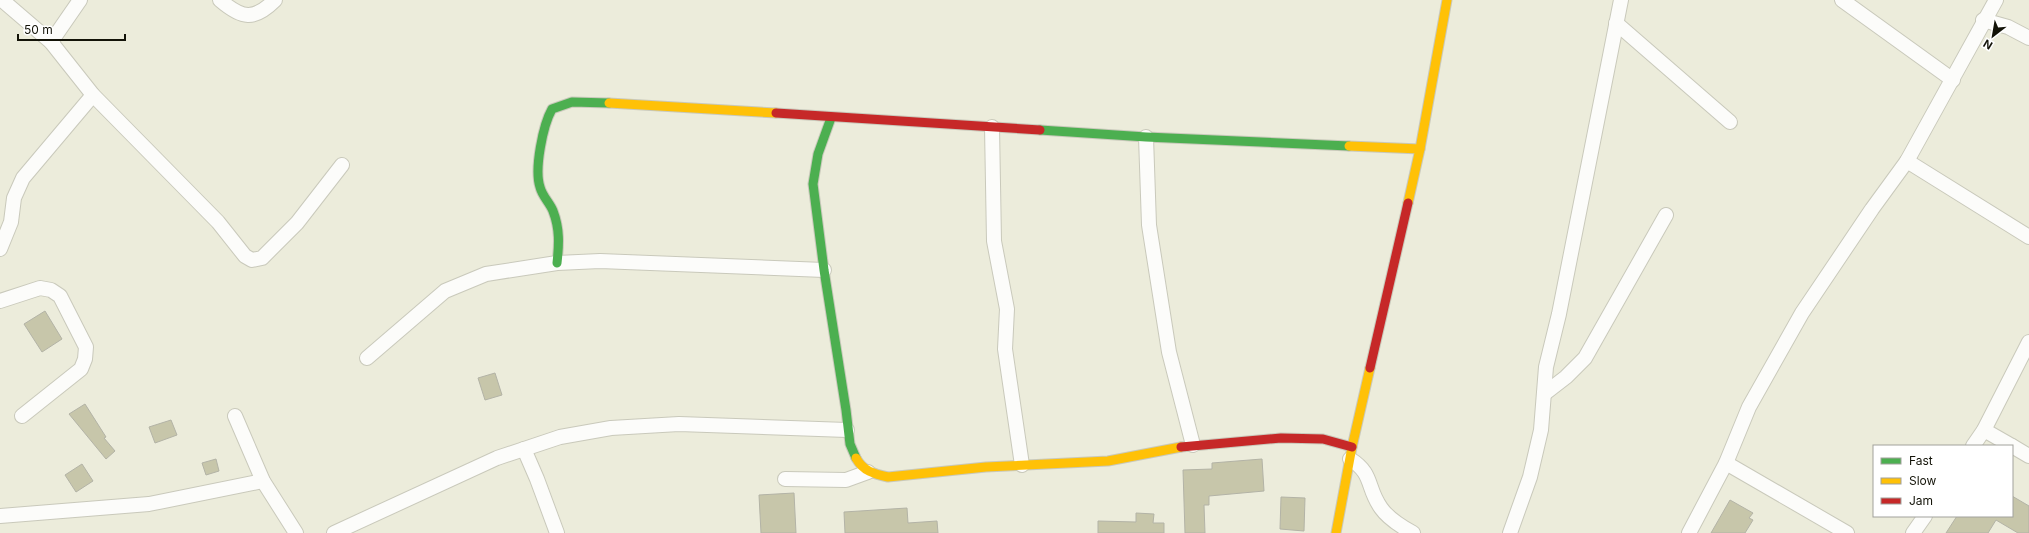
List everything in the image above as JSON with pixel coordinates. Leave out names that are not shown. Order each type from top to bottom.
[{"type":"street","points":[[2,0],[51,42],[93,95],[218,222],[245,256],[252,260],[262,258],[297,223],[342,165]]},
{"type":"street","points":[[51,42],[80,0]]},
{"type":"street","points":[[220,0],[237,13],[248,16],[256,15],[275,0]]},
{"type":"street","points":[[1336,533],[1351,453],[1420,149],[1447,0]]},
{"type":"street","points":[[1510,533],[1533,463],[1541,430],[1546,368],[1559,314],[1621,0]]},
{"type":"street","points":[[1842,0],[1953,80]]},
{"type":"street","points":[[1689,533],[1726,463],[1749,407],[1802,314],[1872,209],[1907,161],[1953,80],[1983,20],[1996,0]]},
{"type":"street","points":[[1983,20],[2008,27],[2029,38]]},
{"type":"street","points":[[1616,24],[1730,122]]},
{"type":"street","points":[[0,249],[11,222],[16,190],[23,178],[93,95]]},
{"type":"street","points":[[557,263],[560,239],[553,211],[542,194],[539,185],[539,162],[547,118],[552,109],[572,102],[1146,137],[1420,149]]},
{"type":"street","points":[[831,118],[818,154],[813,184],[824,270],[846,410],[847,430],[853,455],[858,463],[868,472],[878,476],[888,477],[1022,465],[1123,460],[1193,445],[1280,438],[1323,440],[1351,453],[1364,469],[1374,495],[1386,514],[1413,533]]},
{"type":"street","points":[[992,127],[994,241],[1007,309],[1005,349],[1022,465]]},
{"type":"street","points":[[1146,137],[1149,225],[1169,352],[1193,445]]},
{"type":"street","points":[[1907,161],[2029,237]]},
{"type":"street","points":[[1544,394],[1566,377],[1585,358],[1666,215]]},
{"type":"street","points":[[367,358],[445,291],[486,274],[557,263],[600,261],[824,270]]},
{"type":"street","points":[[0,301],[40,288],[51,290],[60,296],[86,347],[85,359],[80,369],[22,416]]},
{"type":"street","points":[[1974,445],[1984,430],[2029,342]]},
{"type":"street","points":[[235,416],[263,481],[296,533]]},
{"type":"street","points":[[334,533],[354,530],[405,499],[497,458],[560,437],[611,428],[664,425],[847,430]]},
{"type":"street","points":[[1984,430],[2010,445]]},
{"type":"street","points":[[2013,447],[2029,456]]},
{"type":"street","points":[[524,449],[557,533]]},
{"type":"street","points":[[1726,463],[1847,533]]},
{"type":"street","points":[[785,479],[846,480],[868,472]]},
{"type":"street","points":[[0,516],[149,504],[263,481]]},
{"type":"street","points":[[1913,533],[1924,517]]},
{"type":"building","points":[[45,311],[62,339],[42,352],[24,324]]},
{"type":"building","points":[[495,373],[502,395],[485,400],[478,378]]},
{"type":"building","points":[[85,404],[106,437],[104,438],[115,451],[106,459],[69,414]]},
{"type":"building","points":[[171,420],[177,435],[155,443],[149,427]]},
{"type":"building","points":[[216,459],[219,471],[206,475],[202,463]]},
{"type":"building","points":[[1262,459],[1264,491],[1209,496],[1209,505],[1204,505],[1205,533],[1185,533],[1183,470],[1212,469],[1212,463]]},
{"type":"building","points":[[82,464],[93,481],[76,492],[65,475]]},
{"type":"building","points":[[794,493],[796,533],[761,533],[759,495]]},
{"type":"building","points":[[1281,497],[1305,498],[1304,531],[1280,529]]},
{"type":"building","points":[[2013,497],[2029,506],[2029,533],[2018,533],[1996,520],[1988,533],[1946,533],[1956,517],[2013,517]]},
{"type":"building","points":[[1730,500],[1753,513],[1749,518],[1753,520],[1745,533],[1711,533]]},
{"type":"building","points":[[907,508],[908,523],[937,521],[938,533],[845,533],[844,512]]},
{"type":"building","points":[[1136,513],[1154,514],[1153,523],[1164,523],[1164,533],[1098,533],[1098,521],[1136,522]]},
{"type":"traffic: fast","points":[[557,263],[557,224],[552,208],[541,190],[538,179],[540,147],[545,125],[552,109],[572,102],[609,103]]},
{"type":"traffic: fast","points":[[831,118],[818,154],[813,184],[824,270],[850,444],[856,458]]},
{"type":"traffic: fast","points":[[1040,130],[1146,137],[1349,146]]},
{"type":"traffic: slow","points":[[1408,203],[1420,149],[1447,0]]},
{"type":"traffic: slow","points":[[609,103],[776,113]]},
{"type":"traffic: slow","points":[[1349,146],[1420,149]]},
{"type":"traffic: slow","points":[[1336,533],[1352,447],[1370,368]]},
{"type":"traffic: slow","points":[[856,458],[862,466],[869,471],[888,477],[986,467],[1108,461],[1181,447]]},
{"type":"traffic: jam","points":[[776,113],[1040,130]]},
{"type":"traffic: jam","points":[[1370,368],[1408,203]]},
{"type":"traffic: jam","points":[[1181,447],[1281,438],[1323,439],[1352,447]]}]
